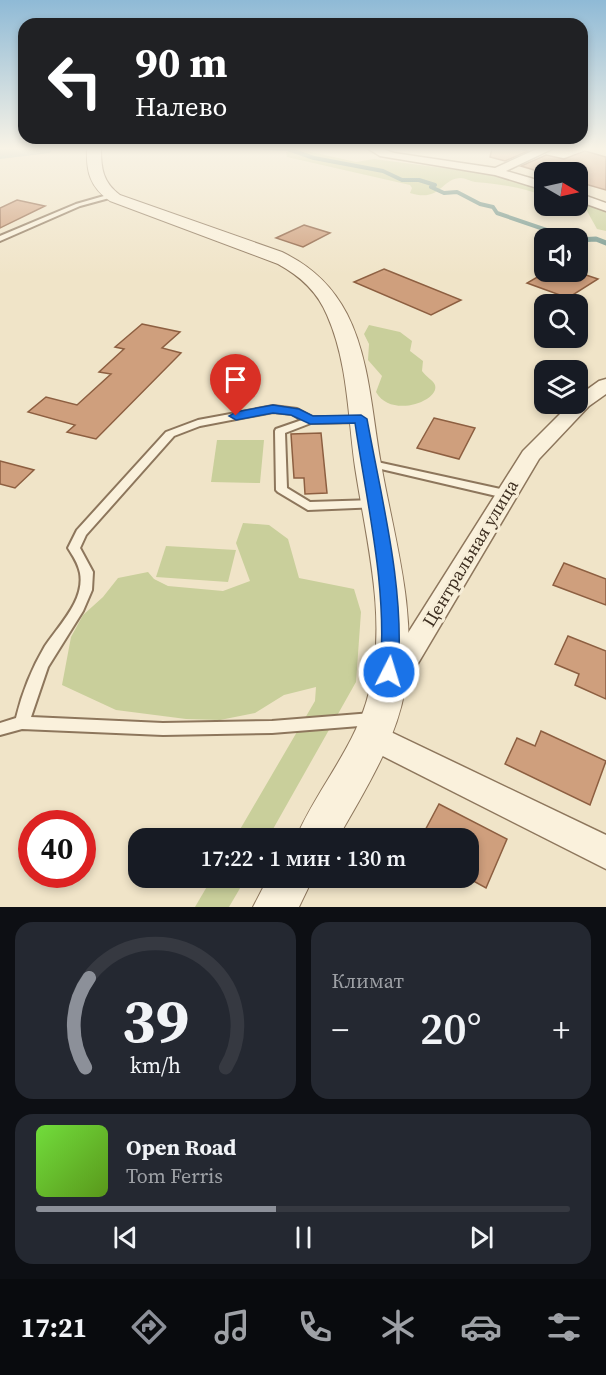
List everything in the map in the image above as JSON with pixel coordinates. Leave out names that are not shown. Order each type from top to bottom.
[{"type":"street","points":[[103,190],[111,196],[296,265],[310,275],[328,298],[342,325],[356,384],[389,591],[392,637],[379,715],[606,852]]},
{"type":"street","points":[[588,201],[606,207]]},
{"type":"street","name":"Центральная улица","points":[[321,828],[379,715],[505,494],[530,456],[557,426],[582,402],[606,385]]},
{"type":"street","points":[[275,907],[286,888]]},
{"type":"lane","points":[[0,239],[78,205],[111,196]]},
{"type":"lane","points":[[22,723],[30,692],[49,652],[77,609],[87,582],[84,564],[74,548],[81,533],[170,434],[198,423],[273,409],[294,411],[310,420]]},
{"type":"lane","points":[[361,419],[310,420],[280,431],[282,490],[308,506],[375,504]]},
{"type":"lane","points":[[368,463],[505,494]]},
{"type":"lane","points":[[0,729],[22,723],[163,729],[272,727],[379,715]]},
{"type":"green space","points":[[411,190],[438,190],[428,195],[410,193]]},
{"type":"green space","points":[[588,204],[606,210],[606,231],[597,229],[588,213]]},
{"type":"green space","points":[[369,325],[400,332],[412,341],[410,351],[423,361],[422,371],[435,385],[435,391],[430,397],[413,405],[392,405],[376,392],[382,376],[368,360],[369,344],[364,334]]},
{"type":"green space","points":[[217,440],[264,440],[260,483],[211,482]]},
{"type":"green space","points":[[243,523],[269,525],[288,539],[299,578],[354,589],[361,612],[356,682],[274,828],[241,828],[315,701],[316,687],[284,695],[255,713],[220,720],[186,719],[116,710],[62,685],[71,637],[83,615],[103,597],[118,578],[148,572],[154,579],[168,586],[223,591],[250,581],[236,543]]},
{"type":"green space","points":[[166,546],[236,550],[228,582],[156,577]]},
{"type":"green space","points":[[206,888],[240,888],[229,907],[195,907]]},
{"type":"building","points":[[17,200],[45,206],[0,228],[0,208]]},
{"type":"building","points":[[304,225],[330,233],[303,247],[276,238]]},
{"type":"building","points":[[384,269],[461,300],[431,315],[354,282]]},
{"type":"building","points":[[588,276],[598,279],[574,294],[557,294],[527,283],[534,279],[534,282],[588,282]]},
{"type":"building","points":[[142,324],[180,332],[162,348],[181,353],[96,439],[67,432],[75,425],[28,412],[46,397],[77,405],[111,374],[99,372],[124,349],[115,347]]},
{"type":"building","points":[[434,418],[475,428],[459,459],[417,448]]},
{"type":"building","points":[[321,433],[327,493],[305,494],[304,478],[294,478],[291,434]]},
{"type":"building","points":[[0,461],[34,470],[15,488],[0,484]]},
{"type":"building","points":[[564,563],[606,579],[606,605],[553,585]]},
{"type":"building","points":[[568,636],[606,651],[606,699],[575,685],[579,674],[555,664]]},
{"type":"building","points":[[541,731],[606,761],[590,805],[505,764],[517,738],[535,746]]},
{"type":"building","points":[[439,804],[507,839],[486,888],[479,884],[479,828],[426,828]]},
{"type":"waterway","points":[[438,190],[444,193],[457,192],[480,204],[493,207],[497,213],[541,228]]},
{"type":"waterway","points":[[588,239],[596,239],[606,243]]},
{"type":"route","points":[[236,416],[273,409],[294,411],[310,420],[361,419],[389,591],[392,637],[389,672]]}]
